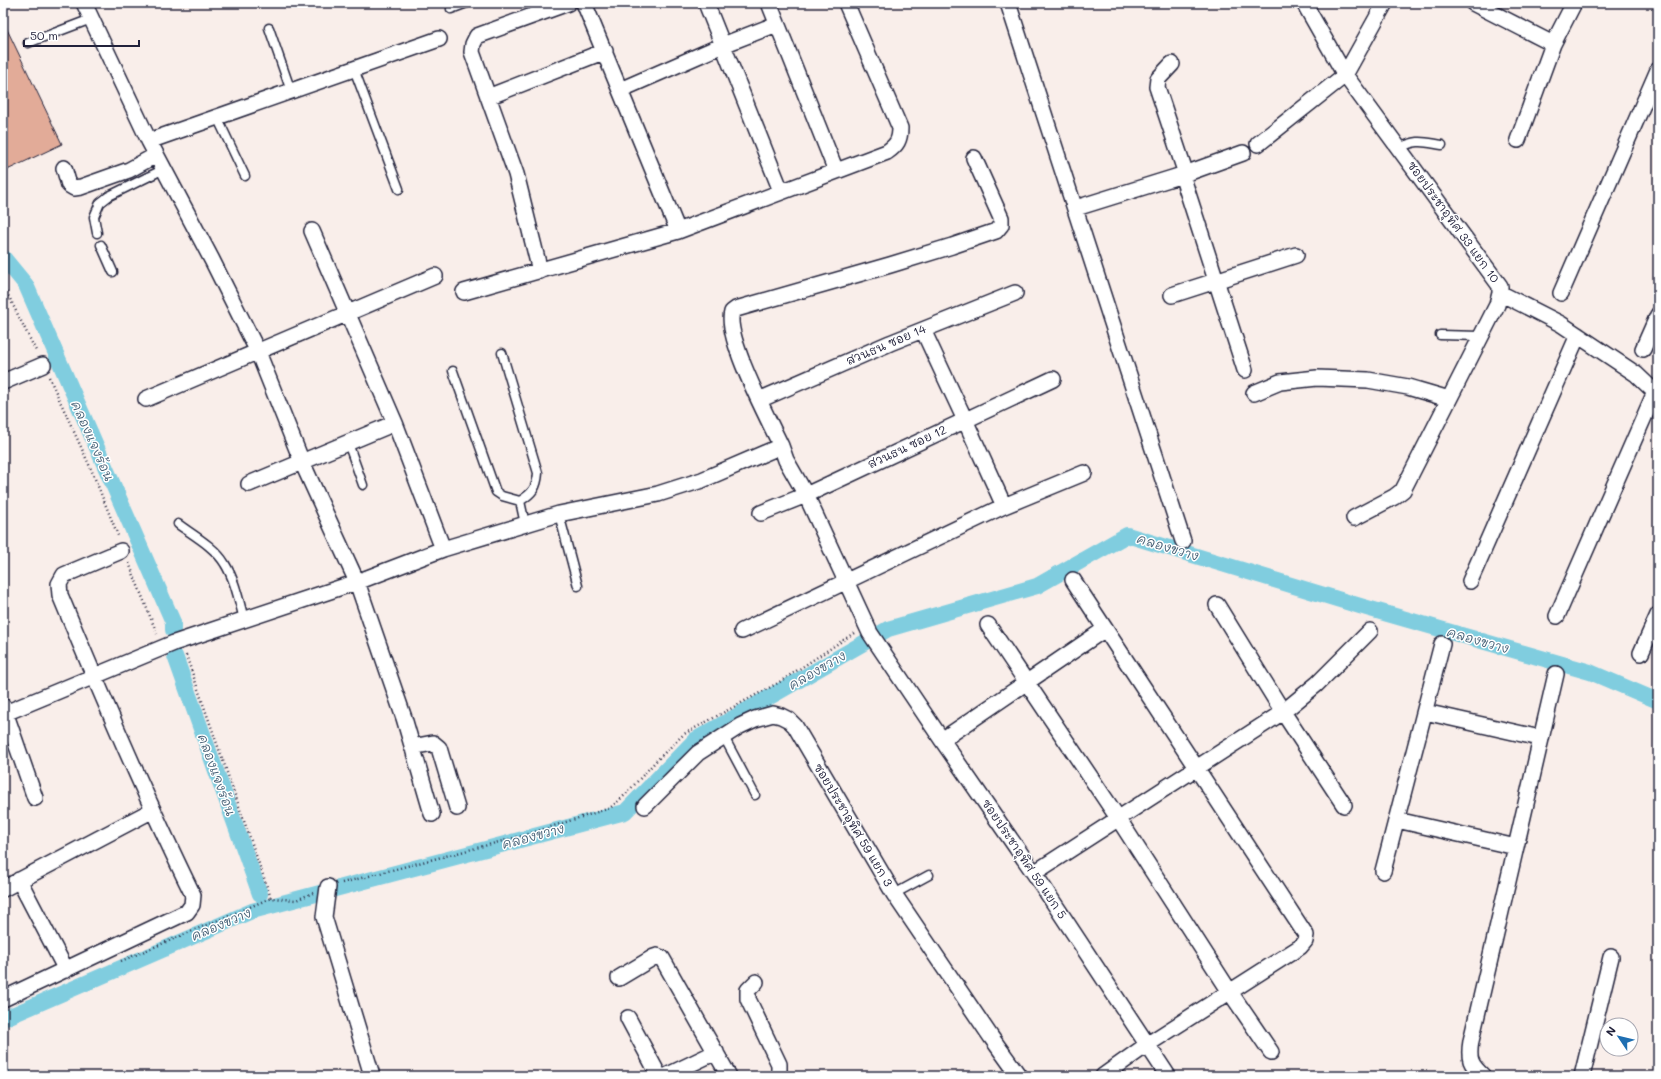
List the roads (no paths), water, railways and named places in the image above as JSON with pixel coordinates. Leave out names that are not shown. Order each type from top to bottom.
[{"type":"street","points":[[84,3],[149,141],[212,260],[258,352],[302,462],[357,582],[412,747],[432,814]]},
{"type":"street","points":[[540,271],[516,174],[472,52],[473,44],[477,36],[568,3]]},
{"type":"street","points":[[584,3],[678,231]]},
{"type":"street","points":[[706,3],[781,191]]},
{"type":"street","points":[[769,3],[836,171]]},
{"type":"street","points":[[464,292],[678,231],[888,152],[895,147],[900,138],[900,128],[846,3]]},
{"type":"street","points":[[1008,3],[1076,208],[1182,541]]},
{"type":"street","points":[[1258,144],[1345,75],[1385,3]]},
{"type":"street","points":[[1473,3],[1553,44]]},
{"type":"street","points":[[1518,140],[1553,44],[1574,3]]},
{"type":"street","name":"ซอยประชาอุทิศ 33 แยก 10","points":[[1311,7],[1345,75],[1500,286],[1500,293],[1496,305],[1403,490],[1394,497],[1354,518]]},
{"type":"street","points":[[620,90],[723,45],[777,24]]},
{"type":"street","points":[[149,141],[439,39]]},
{"type":"street","points":[[488,97],[605,51]]},
{"type":"street","points":[[1172,64],[1158,78],[1158,87],[1216,280],[1245,370]]},
{"type":"street","points":[[1561,293],[1658,70]]},
{"type":"street","points":[[1076,208],[1184,175],[1243,153]]},
{"type":"street","points":[[64,168],[69,185],[74,188],[81,187],[129,170],[156,155]]},
{"type":"street","name":"ซอยประชาอุทิศ 59 แยก 5","points":[[974,158],[1001,218],[1001,225],[996,231],[945,249],[733,310],[730,325],[745,370],[781,446],[786,460],[806,494],[871,634],[1034,873],[1168,1076]]},
{"type":"street","points":[[312,231],[395,423],[444,549]]},
{"type":"street","points":[[1172,294],[1296,256]]},
{"type":"street","points":[[146,399],[435,276]]},
{"type":"street","name":"สวนธน ซอย 14","points":[[759,400],[923,330],[1015,293]]},
{"type":"street","points":[[1500,293],[1561,324],[1636,374],[1657,393],[1557,616]]},
{"type":"street","points":[[1643,349],[1658,315]]},
{"type":"street","points":[[923,330],[1004,506]]},
{"type":"street","points":[[1470,582],[1578,335]]},
{"type":"street","points":[[3,382],[43,365]]},
{"type":"street","points":[[1254,393],[1280,382],[1317,378],[1368,380],[1408,387],[1449,399]]},
{"type":"street","name":"สวนธน ซอย 12","points":[[761,513],[806,494],[1053,379]]},
{"type":"street","points":[[249,484],[395,423]]},
{"type":"street","points":[[34,798],[4,711],[181,641],[357,582],[444,549],[559,514],[666,491],[702,480],[781,446]]},
{"type":"street","points":[[742,631],[1004,506],[1084,473]]},
{"type":"street","points":[[3,999],[187,912],[192,905],[193,895],[153,810],[60,595],[59,584],[64,575],[123,551]]},
{"type":"street","points":[[1073,580],[1306,935],[1305,941],[1300,947],[1148,1044],[1103,1076]]},
{"type":"street","points":[[1217,605],[1283,712],[1344,805]]},
{"type":"street","points":[[1641,653],[1657,618]]},
{"type":"street","points":[[988,626],[1118,818],[1230,992],[1272,1052]]},
{"type":"street","points":[[942,740],[1105,629]]},
{"type":"street","points":[[1034,873],[1283,712],[1317,684],[1370,631]]},
{"type":"street","points":[[1383,871],[1442,644]]},
{"type":"street","points":[[1483,1076],[1471,1062],[1469,1054],[1540,738],[1556,674]]},
{"type":"street","points":[[1425,712],[1540,738]]},
{"type":"street","name":"ซอยประชาอุทิศ 59 แยก 3","points":[[645,806],[698,753],[724,737],[755,719],[773,714],[789,720],[894,894],[1019,1076]]},
{"type":"street","points":[[412,747],[433,743],[439,748],[457,808]]},
{"type":"street","points":[[3,889],[153,810]]},
{"type":"street","points":[[1397,820],[1516,847]]},
{"type":"street","points":[[19,880],[66,970]]},
{"type":"street","points":[[328,890],[324,917],[371,1072]]},
{"type":"street","points":[[619,978],[654,957],[657,956],[662,958],[729,1076]]},
{"type":"street","points":[[1582,1076],[1611,957]]},
{"type":"street","points":[[756,982],[748,990],[748,999],[779,1064],[779,1076]]},
{"type":"street","points":[[628,1018],[659,1076]]},
{"type":"street","points":[[666,1076],[716,1052]]},
{"type":"lane","points":[[451,9],[467,3]]},
{"type":"lane","points":[[28,43],[91,19]]},
{"type":"lane","points":[[269,28],[292,91]]},
{"type":"lane","points":[[354,69],[398,189]]},
{"type":"lane","points":[[217,117],[245,176]]},
{"type":"lane","points":[[1400,148],[1411,142],[1442,145]]},
{"type":"lane","points":[[97,233],[94,217],[100,203],[109,196],[164,169]]},
{"type":"lane","points":[[102,245],[113,272]]},
{"type":"lane","points":[[1440,335],[1480,336]]},
{"type":"lane","points":[[453,371],[496,492],[502,496],[520,501],[530,495],[535,488],[538,473],[502,353]]},
{"type":"lane","points":[[348,443],[363,485]]},
{"type":"lane","points":[[520,501],[525,524]]},
{"type":"lane","points":[[559,514],[578,586]]},
{"type":"lane","points":[[178,524],[211,549],[224,563],[231,576],[244,619]]},
{"type":"lane","points":[[724,737],[755,795]]},
{"type":"lane","points":[[894,894],[929,875]]},
{"type":"waterway","name":"คลองแจงร้อน","points":[[3,257],[26,285],[173,622],[173,630]]},
{"type":"waterway","name":"คลองขวาง","points":[[3,1019],[252,911],[625,812],[695,740],[888,629],[1037,586],[1127,535],[1360,606],[1590,672],[1658,701]]},
{"type":"waterway","name":"คลองแจงร้อน","points":[[175,656],[260,894]]}]
